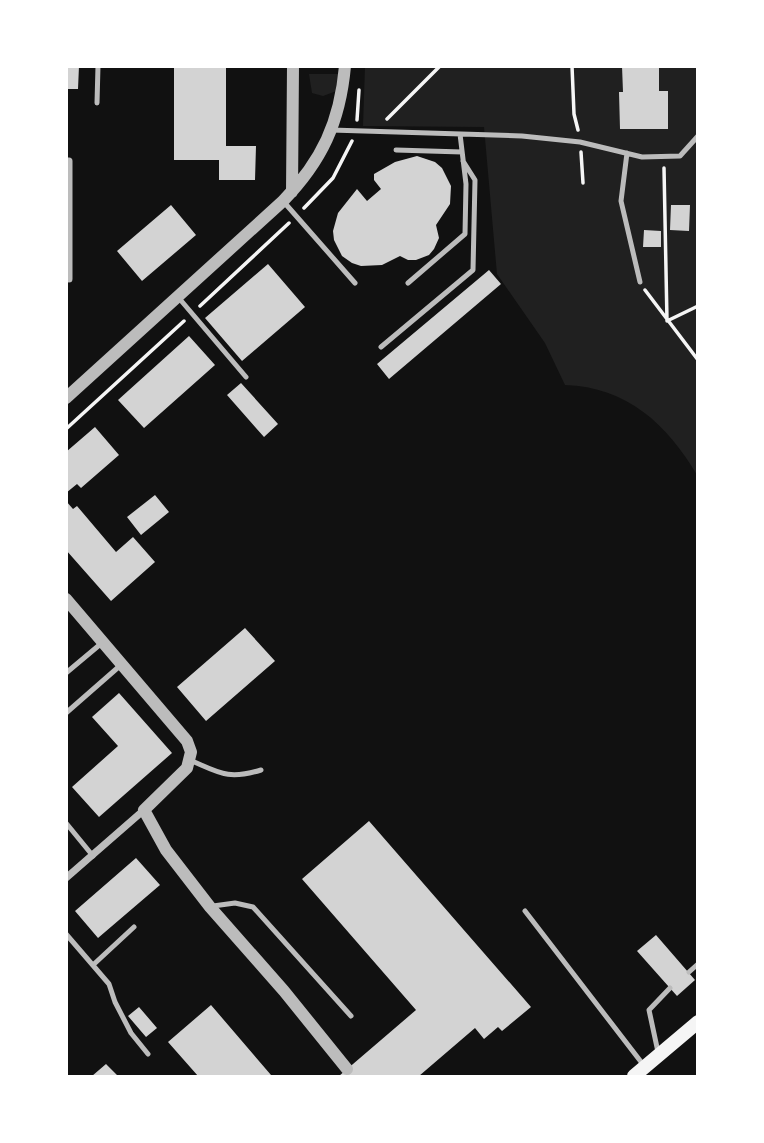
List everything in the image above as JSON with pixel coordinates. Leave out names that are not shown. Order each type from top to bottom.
[{"type":"main road","points":[[640,1072],[698,1022]]},
{"type":"street","points":[[287,196],[293,66]]},
{"type":"street","points":[[66,398],[287,196],[321,153],[339,105],[345,66]]},
{"type":"street","points":[[66,161],[69,161],[69,201],[69,227],[69,240],[69,253],[69,266],[69,279],[69,220]]},
{"type":"street","points":[[66,599],[181,732],[191,752],[183,773],[66,878]]},
{"type":"street","points":[[144,810],[166,850],[210,907],[351,1073]]},
{"type":"lane","points":[[97,66],[97,103]]},
{"type":"lane","points":[[331,130],[522,136],[580,142],[642,157],[680,156],[698,136]]},
{"type":"lane","points":[[408,283],[465,234],[466,184],[460,134]]},
{"type":"lane","points":[[396,150],[462,152]]},
{"type":"lane","points":[[627,153],[621,201],[640,282]]},
{"type":"lane","points":[[381,347],[473,270],[475,180],[463,161]]},
{"type":"lane","points":[[287,196],[297,216],[355,283]]},
{"type":"lane","points":[[178,297],[246,377]]},
{"type":"lane","points":[[66,673],[103,642]]},
{"type":"lane","points":[[66,713],[122,664]]},
{"type":"lane","points":[[190,760],[226,776],[261,770]]},
{"type":"lane","points":[[66,823],[93,856]]},
{"type":"lane","points":[[210,907],[235,903],[253,907],[351,1016]]},
{"type":"lane","points":[[525,911],[640,1072]]},
{"type":"lane","points":[[93,965],[134,927]]},
{"type":"lane","points":[[66,934],[109,984],[131,1033],[148,1054]]},
{"type":"lane","points":[[688,972],[698,964]]},
{"type":"lane","points":[[658,1055],[649,1010],[670,988]]},
{"type":"path","points":[[375,131],[440,66]]},
{"type":"path","points":[[572,66],[574,114],[580,142],[583,183]]},
{"type":"path","points":[[66,429],[297,216],[333,178],[357,130],[359,79]]},
{"type":"path","points":[[663,156],[667,321]]},
{"type":"path","points":[[698,189],[698,219]]},
{"type":"path","points":[[640,282],[698,360]]},
{"type":"path","points":[[667,321],[698,306]]},
{"type":"shaded area","points":[[365,67],[697,67],[697,475],[672,440],[643,412],[608,393],[565,385],[545,343],[497,274],[484,127],[363,126]]},
{"type":"shaded area","points":[[309,74],[339,74],[339,90],[323,96],[312,93]]},
{"type":"building","points":[[66,66],[79,66],[78,89],[66,89]]},
{"type":"building","points":[[174,66],[226,66],[226,146],[256,146],[255,180],[219,180],[219,160],[174,160]]},
{"type":"building","points":[[622,66],[659,66],[659,91],[668,91],[668,129],[620,129],[619,92],[623,92]]},
{"type":"building","points":[[417,156],[435,162],[442,168],[451,186],[450,204],[436,225],[439,238],[434,249],[429,255],[416,260],[400,256],[382,265],[361,266],[352,263],[342,256],[334,240],[333,231],[338,213],[357,189],[367,201],[381,189],[374,180],[374,174],[395,162]]},
{"type":"building","points":[[171,205],[196,235],[142,281],[117,251]]},
{"type":"building","points":[[671,205],[690,205],[689,231],[670,230]]},
{"type":"building","points":[[644,230],[661,231],[661,247],[643,247]]},
{"type":"building","points":[[268,264],[305,307],[242,361],[205,318]]},
{"type":"building","points":[[489,270],[501,284],[389,379],[377,364]]},
{"type":"building","points":[[189,336],[215,365],[144,428],[118,400]]},
{"type":"building","points":[[241,383],[278,424],[264,437],[227,395]]},
{"type":"building","points":[[95,427],[119,455],[81,488],[77,484],[66,493],[66,452]]},
{"type":"building","points":[[155,495],[169,512],[141,535],[127,517]]},
{"type":"building","points":[[66,501],[73,509],[77,506],[116,552],[133,537],[155,562],[111,601],[66,550]]},
{"type":"building","points":[[245,628],[275,661],[206,721],[177,687]]},
{"type":"building","points":[[119,693],[172,753],[99,817],[72,787],[118,746],[92,717]]},
{"type":"building","points":[[369,821],[531,1007],[502,1031],[498,1027],[484,1039],[475,1028],[419,1076],[339,1076],[416,1010],[302,879]]},
{"type":"building","points":[[136,858],[160,885],[98,938],[75,911]]},
{"type":"building","points":[[656,935],[695,980],[677,996],[637,951]]},
{"type":"building","points":[[211,1005],[271,1075],[198,1076],[168,1042]]},
{"type":"building","points":[[139,1007],[157,1028],[146,1037],[128,1016]]},
{"type":"building","points":[[106,1064],[118,1076],[92,1076]]}]
